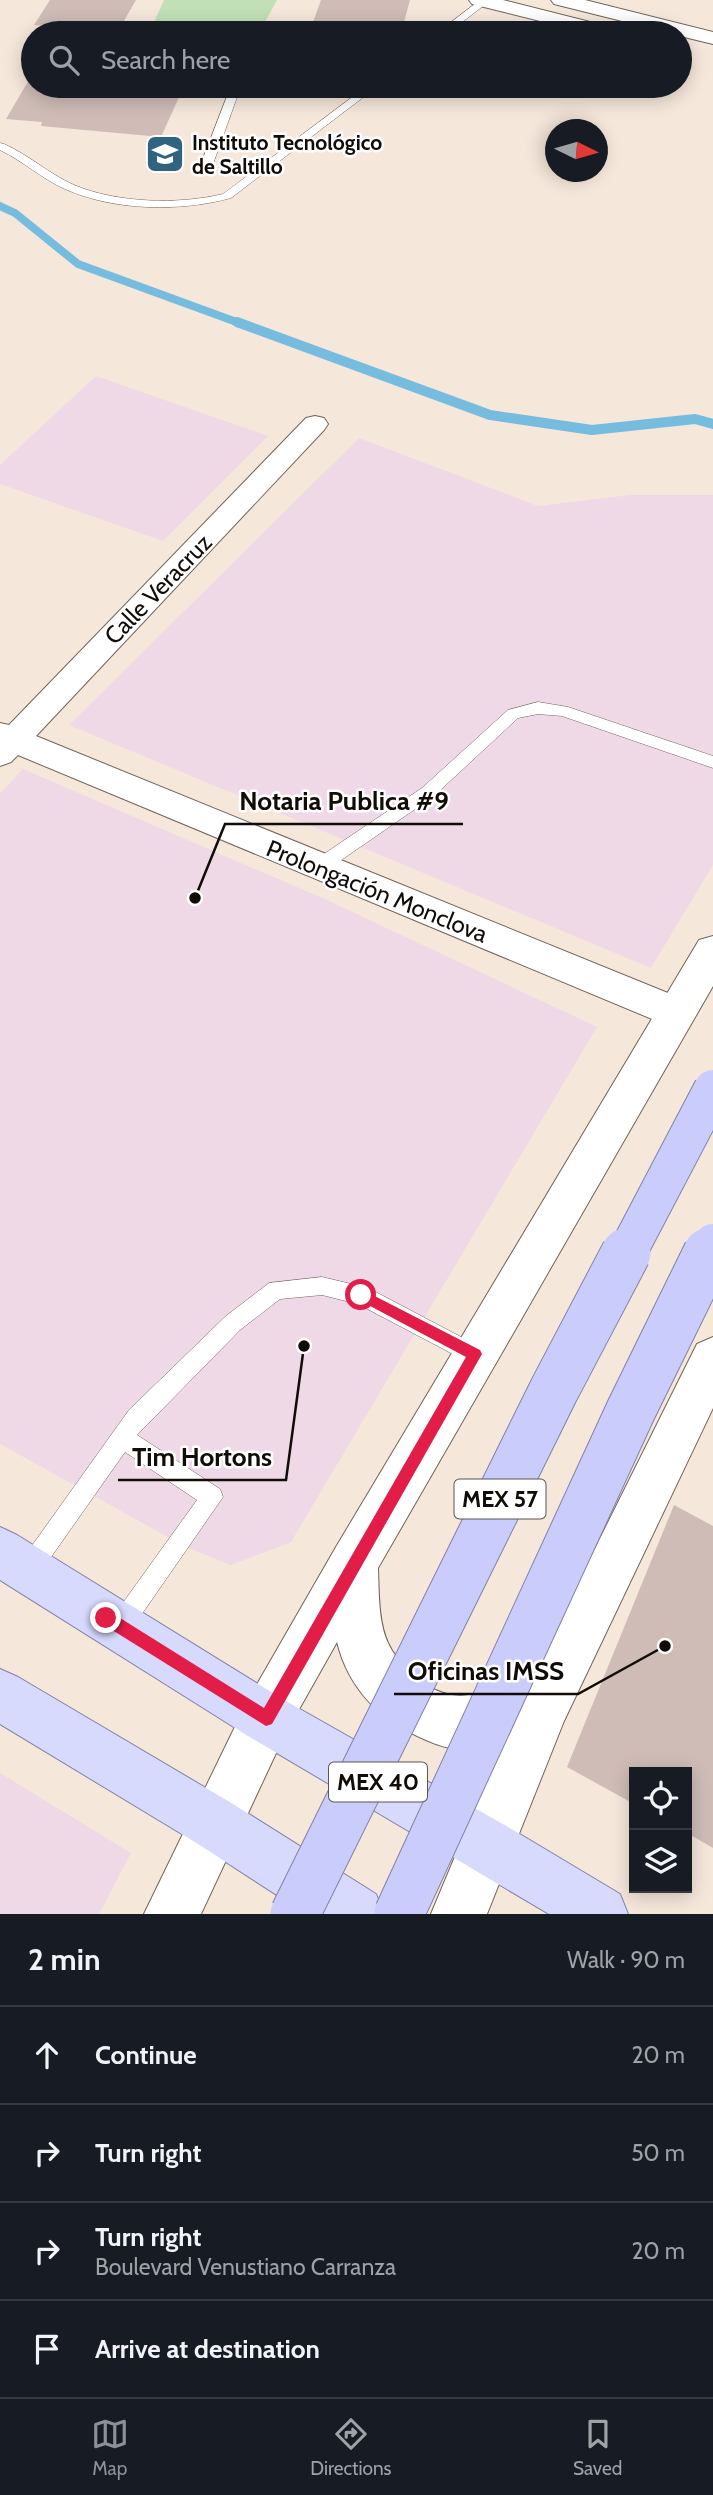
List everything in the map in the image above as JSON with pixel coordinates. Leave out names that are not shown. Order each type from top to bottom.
[{"type":"highway","name":"MEX 57","points":[[295,1914],[554,1390],[713,1089]]},
{"type":"highway","name":"MEX 57","points":[[398,1914],[625,1422],[713,1243]]},
{"type":"main road","name":"MEX 40","points":[[14,1560],[266,1718],[489,1846],[600,1914]]},
{"type":"main road","points":[[0,1695],[214,1824],[356,1914]]},
{"type":"street","points":[[483,0],[564,21]]},
{"type":"street","points":[[561,0],[645,21]]},
{"type":"street","points":[[692,33],[713,38]]},
{"type":"street","name":"Calle Veracruz","points":[[5,742],[315,424]]},
{"type":"street","name":"Prolongación Monclova","points":[[5,742],[677,1013]]},
{"type":"street","points":[[172,1914],[266,1718],[475,1354],[713,951]]},
{"type":"street","points":[[459,1914],[551,1689],[706,1390]]},
{"type":"street","points":[[353,1564],[355,1620],[367,1659],[393,1694],[433,1718],[468,1723],[510,1710],[551,1689]]},
{"type":"lane","points":[[457,21],[483,0]]},
{"type":"lane","points":[[207,164],[232,98]]},
{"type":"lane","points":[[0,146],[67,187],[85,193],[150,202],[213,202],[228,196],[357,98]]},
{"type":"lane","points":[[317,867],[428,792],[513,714],[538,708],[563,711],[713,762]]},
{"type":"lane","points":[[14,1560],[137,1417],[233,1323],[276,1290],[322,1286],[361,1295],[475,1354]]},
{"type":"lane","points":[[120,1626],[212,1496],[122,1437]]},
{"type":"shaded area","points":[[96,376],[268,436],[163,541],[0,484],[0,465]]},
{"type":"shaded area","points":[[359,438],[538,506],[630,495],[713,495],[713,865],[651,968],[69,725]]},
{"type":"shaded area","points":[[23,769],[327,900],[597,1027],[291,1542],[231,1565],[186,1547],[0,1444],[0,793]]},
{"type":"shaded area","points":[[0,1773],[131,1853],[99,1914],[0,1914]]},
{"type":"green space","points":[[164,0],[277,0],[266,21],[154,21]]},
{"type":"building","points":[[50,0],[136,0],[124,21],[37,21]]},
{"type":"building","points":[[321,0],[410,0],[404,21],[313,21]]},
{"type":"building","points":[[21,93],[21,98],[179,98],[161,137],[41,126],[42,122],[6,119]]},
{"type":"building","points":[[674,1505],[713,1526],[713,1848],[692,1836],[692,1767],[629,1767],[629,1801],[567,1767]]},
{"type":"waterway","points":[[0,206],[15,213],[78,264],[242,324]]},
{"type":"waterway","points":[[237,322],[490,415],[592,430],[695,419],[713,424]]},
{"type":"place","name":"Instituto Tecnológico de Saltillo","points":[[165,154]]},
{"type":"place","name":"Notaria Publica #9","points":[[195,898]]},
{"type":"place","name":"Tim Hortons","points":[[304,1346]]},
{"type":"place","name":"Oficinas IMSS","points":[[665,1646]]},
{"type":"route","points":[[106,1618],[266,1718],[475,1354],[361,1295]]}]
